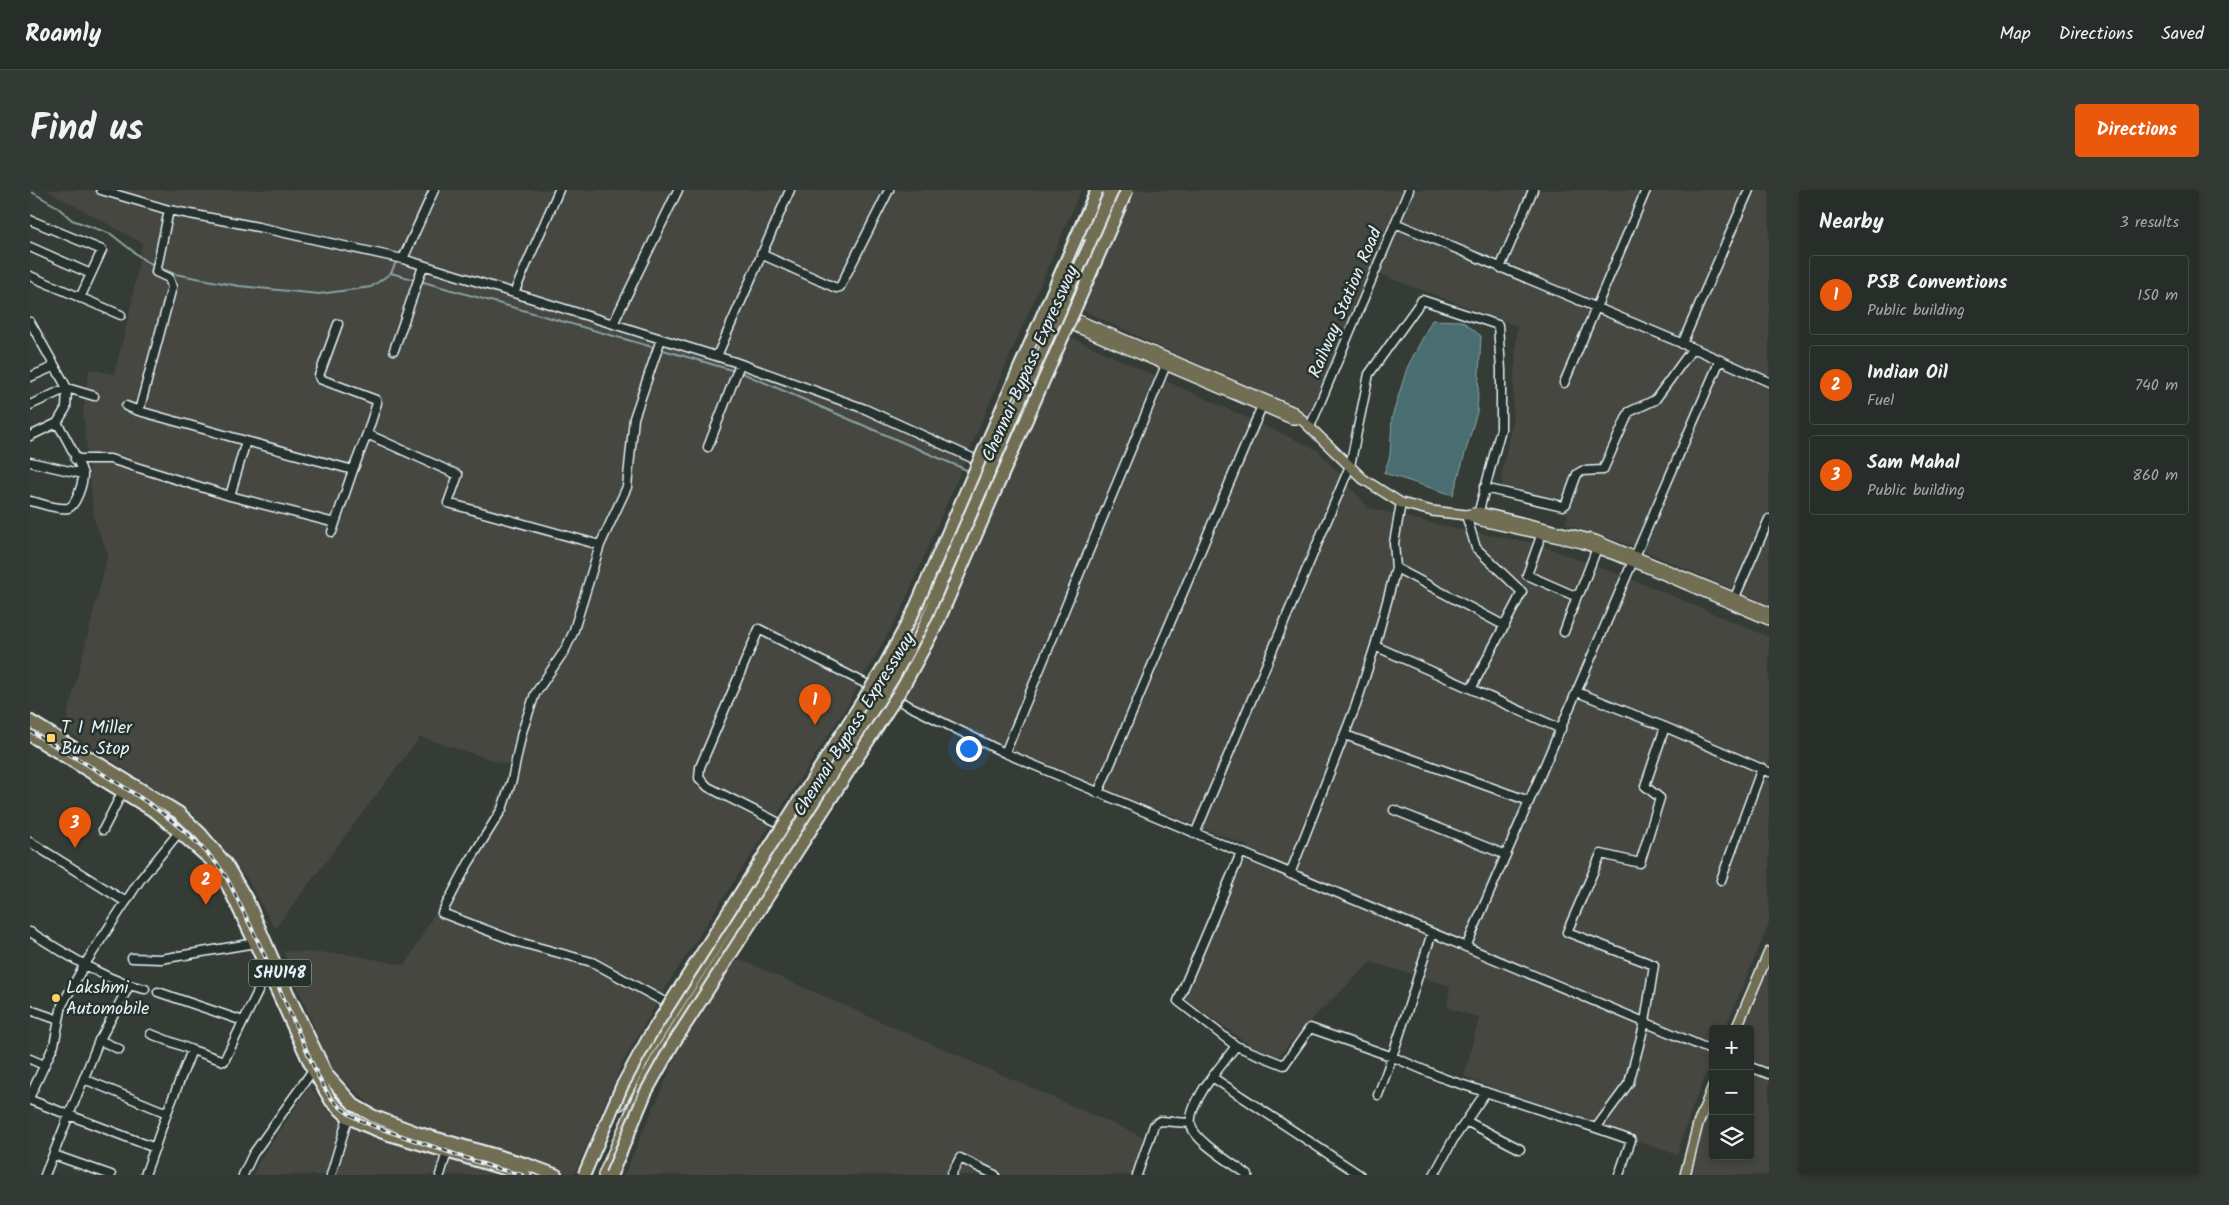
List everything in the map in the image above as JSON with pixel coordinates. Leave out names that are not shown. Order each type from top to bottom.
[{"type":"highway","name":"Chennai Bypass Expressway","points":[[584,1175],[622,1086],[650,1035],[881,672],[913,613],[1095,190]]},
{"type":"highway","points":[[1071,274],[1104,190]]},
{"type":"highway","points":[[1071,274],[1115,190]]},
{"type":"highway","name":"Chennai Bypass Expressway","points":[[612,1175],[646,1092],[673,1044],[904,685],[937,624],[1128,190]]},
{"type":"highway","name":"SHU148","points":[[30,721],[178,813],[201,834],[226,864],[248,902],[320,1062],[336,1086],[354,1105],[373,1116],[418,1133],[556,1175]]},
{"type":"highway","name":"SHU148","points":[[30,735],[157,813],[180,831],[211,860],[255,943],[312,1070],[330,1101],[348,1117],[364,1126],[526,1175]]},
{"type":"main road","points":[[589,1175],[624,1095],[675,1008],[919,636],[1059,316],[1071,274],[1062,260],[1095,190]]},
{"type":"main road","points":[[1071,274],[1092,273],[1128,190]]},
{"type":"main road","points":[[603,1175],[644,1081],[657,1057],[882,692],[914,625],[977,460],[1049,312],[1071,274]]},
{"type":"main road","points":[[1049,312],[1294,412],[1350,466],[1382,492],[1402,503],[1432,511],[1473,515],[1579,535],[1769,620]]},
{"type":"main road","points":[[1059,316],[1166,365],[1292,419],[1301,419]]},
{"type":"main road","points":[[1473,515],[1635,559],[1769,612]]},
{"type":"main road","points":[[1738,1025],[1769,952]]},
{"type":"main road","points":[[1684,1175],[1698,1124],[1709,1096]]},
{"type":"street","points":[[101,190],[169,210],[258,226],[402,259],[613,324],[658,345],[717,356],[866,408],[993,467]]},
{"type":"street","points":[[402,259],[434,190]]},
{"type":"street","points":[[514,293],[559,190]]},
{"type":"street","points":[[613,324],[678,190]]},
{"type":"street","points":[[717,356],[790,190]]},
{"type":"street","points":[[761,254],[836,288],[840,288],[890,190]]},
{"type":"street","name":"Railway Station Road","points":[[1310,427],[1409,190]]},
{"type":"street","points":[[1500,268],[1533,190]]},
{"type":"street","points":[[1564,383],[1646,190]]},
{"type":"street","points":[[1682,344],[1749,190]]},
{"type":"street","points":[[138,411],[172,288],[168,278],[156,272],[169,210]]},
{"type":"street","points":[[30,220],[102,250],[80,298]]},
{"type":"street","points":[[1395,223],[1694,348],[1769,382]]},
{"type":"street","points":[[30,247],[91,274]]},
{"type":"street","points":[[394,350],[423,266]]},
{"type":"street","points":[[30,276],[121,315]]},
{"type":"street","points":[[1195,834],[1350,466],[1369,374],[1422,300],[1498,325],[1501,370],[1501,429],[1484,488],[1473,515],[1476,548],[1522,592],[1471,689]]},
{"type":"street","points":[[30,322],[67,388],[66,408],[57,424],[30,436]]},
{"type":"street","points":[[332,532],[377,403],[376,400],[320,380],[319,376],[338,324]]},
{"type":"street","points":[[658,345],[634,418],[627,487],[600,546],[573,633],[565,650],[535,694],[522,732],[508,795],[442,913],[515,941],[592,962],[675,1008]]},
{"type":"street","points":[[1484,488],[1563,506],[1566,504],[1578,474],[1582,471],[1603,470],[1629,412],[1655,400],[1694,348]]},
{"type":"street","points":[[1466,947],[1720,360]]},
{"type":"street","points":[[708,447],[740,364]]},
{"type":"street","points":[[1005,753],[1166,365]]},
{"type":"street","points":[[30,377],[55,366]]},
{"type":"street","points":[[30,405],[67,388],[94,396]]},
{"type":"street","points":[[126,406],[138,411],[353,470]]},
{"type":"street","points":[[1098,792],[1262,406]]},
{"type":"street","points":[[30,501],[60,508],[73,505],[76,500],[83,474],[64,432],[57,424]]},
{"type":"street","points":[[367,434],[458,475],[448,503],[600,546]]},
{"type":"street","points":[[230,496],[246,441]]},
{"type":"street","points":[[75,459],[110,459],[230,496],[335,523]]},
{"type":"street","points":[[30,462],[83,474]]},
{"type":"street","points":[[1290,874],[1345,735],[1375,646],[1396,568],[1394,543],[1402,503]]},
{"type":"street","points":[[1735,598],[1769,519]]},
{"type":"street","points":[[1542,533],[1527,575],[1577,596]]},
{"type":"street","points":[[1564,632],[1597,548]]},
{"type":"street","points":[[1396,568],[1505,626]]},
{"type":"street","points":[[791,829],[708,787],[699,778],[700,767],[759,629],[1005,753],[1709,1049]]},
{"type":"street","points":[[1375,646],[1560,728]]},
{"type":"street","points":[[1577,692],[1765,770],[1721,880]]},
{"type":"street","points":[[1596,1128],[1629,1083],[1645,1022],[1654,965],[1567,932],[1600,854],[1640,863],[1660,798],[1645,786],[1665,727]]},
{"type":"street","points":[[1345,735],[1529,801]]},
{"type":"street","points":[[103,830],[123,791]]},
{"type":"street","points":[[1394,810],[1506,855]]},
{"type":"street","points":[[30,1096],[54,1045],[62,1004],[85,964],[140,880],[180,831]]},
{"type":"street","points":[[30,842],[126,902]]},
{"type":"street","points":[[1240,853],[1178,1001],[1236,1046],[1284,1065],[1310,1028],[1394,1056],[1445,1079],[1631,1140],[1620,1175]]},
{"type":"street","points":[[30,932],[85,964],[129,986],[144,989]]},
{"type":"street","points":[[1378,1095],[1394,1056],[1404,1016],[1432,933]]},
{"type":"street","points":[[132,958],[161,958],[255,943]]},
{"type":"street","points":[[150,1034],[224,1061],[268,972]]},
{"type":"street","points":[[45,1175],[99,1040],[129,986]]},
{"type":"street","points":[[158,992],[243,1021]]},
{"type":"street","points":[[30,1010],[58,1020]]},
{"type":"street","points":[[99,1040],[119,1049]]},
{"type":"street","points":[[1236,1046],[1200,1091],[1190,1123],[1194,1134],[1248,1175]]},
{"type":"street","points":[[145,1175],[192,1050]]},
{"type":"street","points":[[30,1059],[44,1065]]},
{"type":"street","points":[[1754,1068],[1769,1074]]},
{"type":"street","points":[[243,1175],[253,1154],[312,1070]]},
{"type":"street","points":[[1212,1077],[1360,1175]]},
{"type":"street","points":[[84,1079],[162,1111],[168,1110]]},
{"type":"street","points":[[1434,1175],[1466,1121],[1486,1092]]},
{"type":"street","points":[[30,1100],[155,1148]]},
{"type":"street","points":[[331,1175],[348,1117]]},
{"type":"street","points":[[1137,1175],[1154,1125],[1160,1121],[1190,1123]]},
{"type":"street","points":[[1466,1121],[1520,1149]]},
{"type":"street","points":[[440,1175],[447,1152]]},
{"type":"street","points":[[54,1155],[110,1175]]},
{"type":"street","points":[[951,1175],[960,1158],[995,1175]]},
{"type":"shaded area","points":[[46,190],[1081,190],[900,613],[846,708],[668,984],[623,1062],[574,1175],[444,1137],[375,1109],[332,1071],[283,951],[347,954],[405,965],[488,820],[511,766],[420,737],[275,929],[247,879],[193,814],[64,729],[108,554],[94,520],[83,413],[89,369],[114,374],[130,310],[142,243]]},
{"type":"shaded area","points":[[1133,190],[1769,190],[1769,605],[1633,546],[1565,524],[1568,514],[1501,497],[1503,467],[1512,422],[1517,326],[1371,271],[1308,417],[1080,309]]},
{"type":"shaded area","points":[[1068,336],[1318,450],[1369,508],[1457,529],[1535,543],[1654,588],[1769,637],[1769,924],[1727,1025],[1709,1025],[1709,1068],[1692,1109],[1677,1155],[1519,1099],[1464,1076],[1479,1018],[1447,1008],[1450,986],[1371,962],[1308,1023],[1278,1057],[1251,1046],[1184,998],[1248,846],[1000,747],[902,699],[950,608]]},
{"type":"shaded area","points":[[737,958],[1143,1137],[1135,1175],[624,1175],[684,1038]]},
{"type":"shaded area","points":[[1769,967],[1769,1175],[1690,1175],[1697,1143],[1709,1112],[1709,1160],[1754,1160],[1754,1025],[1744,1025]]},
{"type":"shaded area","points":[[310,1086],[328,1111],[361,1130],[495,1175],[253,1175],[258,1163]]},
{"type":"water","points":[[1432,320],[1462,321],[1481,336],[1477,412],[1453,495],[1384,473],[1390,456],[1392,417],[1407,368]]},
{"type":"waterway","points":[[399,256],[429,190]]},
{"type":"waterway","points":[[1019,355],[1089,190]]},
{"type":"waterway","points":[[30,191],[56,206],[72,220],[111,234],[144,260],[156,266]]},
{"type":"waterway","points":[[160,268],[175,274],[239,286],[319,294],[371,287],[391,273],[397,260]]},
{"type":"waterway","points":[[391,273],[415,280]]},
{"type":"waterway","points":[[420,281],[656,348]]},
{"type":"waterway","points":[[660,349],[735,371]]},
{"type":"waterway","points":[[740,372],[969,471]]},
{"type":"railway","points":[[30,731],[129,790],[153,807],[198,843],[217,864],[228,881],[259,943],[319,1079],[327,1093],[341,1108],[373,1126],[495,1168],[522,1175]]},
{"type":"place","name":"PSB Conventions","points":[[815,725]]},
{"type":"place","name":"T I Miller Bus Stop","points":[[51,738]]},
{"type":"place","name":"Sam Mahal","points":[[75,848]]},
{"type":"place","name":"Indian Oil","points":[[206,905]]},
{"type":"place","name":"Lakshmi Automobile","points":[[56,998]]}]
